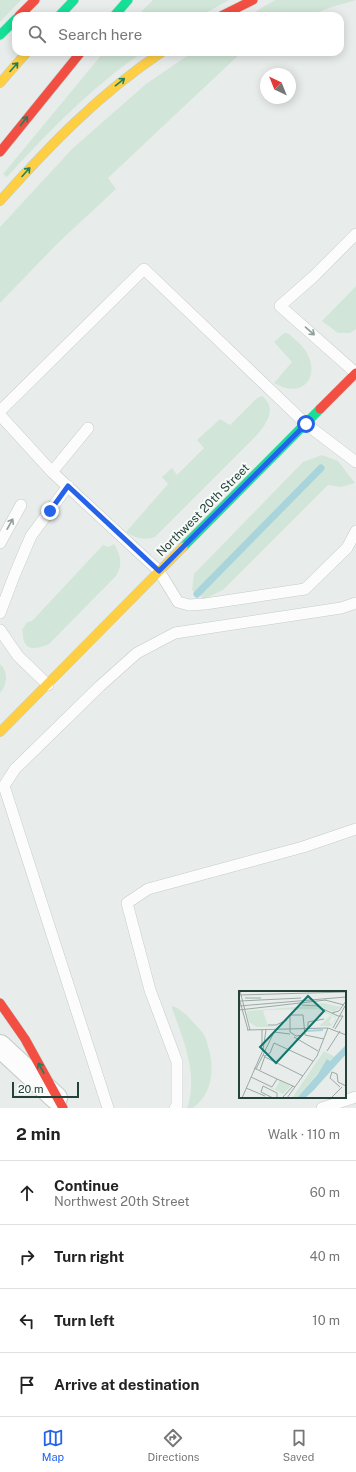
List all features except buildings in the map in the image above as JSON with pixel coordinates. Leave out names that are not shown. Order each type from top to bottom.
[{"type":"street","points":[[23,12],[35,0]]},
{"type":"street","points":[[63,12],[74,0]]},
{"type":"street","points":[[118,12],[128,0]]},
{"type":"street","points":[[230,12],[253,0]]},
{"type":"street","points":[[0,35],[12,23]]},
{"type":"street","points":[[0,82],[23,56]]},
{"type":"street","points":[[0,152],[78,56]]},
{"type":"street","points":[[0,200],[68,128],[122,80],[156,56]]},
{"type":"street","name":"Northwest 20th Street","points":[[0,732],[356,373]]},
{"type":"street","points":[[0,1003],[25,1039],[62,1105]]},
{"type":"street","points":[[0,1046],[62,1105]]},
{"type":"lane","points":[[356,234],[313,277],[280,306],[356,373]]},
{"type":"lane","points":[[0,411],[144,269],[306,424],[356,462]]},
{"type":"lane","points":[[0,415],[52,472],[159,571],[178,602],[189,605],[206,604],[305,589],[347,548],[356,531]]},
{"type":"lane","points":[[52,472],[88,428]]},
{"type":"lane","points":[[0,613],[14,576],[32,536],[68,486]]},
{"type":"lane","points":[[0,543],[21,505]]},
{"type":"lane","points":[[108,1108],[4,786],[15,769],[100,686],[137,653],[175,633],[341,608],[356,603]]},
{"type":"lane","points":[[0,630],[18,656],[48,685]]},
{"type":"lane","points":[[175,1108],[177,1106],[177,1062],[150,990],[127,903],[148,889],[303,847],[356,829]]},
{"type":"lane","points":[[322,1108],[356,1097]]},
{"type":"green space","points":[[0,0],[21,0],[0,22]]},
{"type":"green space","points":[[153,0],[229,0],[207,12],[141,12]]},
{"type":"green space","points":[[275,0],[356,0],[319,12],[255,12]]},
{"type":"green space","points":[[101,56],[138,56],[106,80],[72,110],[7,177],[3,174]]},
{"type":"green space","points":[[187,56],[238,56],[108,178],[116,189],[59,242],[0,303],[0,227],[73,148],[146,84]]},
{"type":"green space","points":[[356,286],[356,329],[350,333],[338,333],[322,321]]},
{"type":"green space","points":[[284,333],[290,335],[297,341],[306,351],[310,361],[311,371],[309,379],[304,385],[296,389],[286,388],[274,383],[292,362],[274,342]]},
{"type":"green space","points":[[262,396],[267,401],[270,411],[267,422],[260,432],[155,537],[147,539],[140,538],[126,532],[168,484],[162,477],[172,468],[177,475],[204,448],[197,440],[220,419],[230,425],[257,398]]},
{"type":"green space","points":[[322,455],[338,461],[355,483],[341,487],[328,485],[223,590],[204,599],[192,590],[194,574],[303,462]]},
{"type":"green space","points":[[114,544],[120,560],[120,568],[116,576],[49,644],[36,648],[27,646],[22,630],[27,622],[32,621],[103,545],[109,547]]},
{"type":"green space","points":[[0,664],[5,671],[6,678],[0,693]]},
{"type":"green space","points":[[172,1006],[178,1008],[188,1016],[205,1036],[210,1054],[212,1071],[211,1080],[205,1095],[193,1108],[187,1108],[191,1083],[190,1070],[185,1045]]},
{"type":"waterway","points":[[197,594],[321,468]]},
{"type":"traffic: fast","points":[[63,12],[74,0]]},
{"type":"traffic: fast","points":[[118,12],[128,0]]},
{"type":"traffic: fast","points":[[0,35],[12,23]]},
{"type":"traffic: fast","points":[[183,547],[320,409]]},
{"type":"traffic: slow","points":[[0,83],[24,56]]},
{"type":"traffic: slow","points":[[0,201],[76,121],[117,85],[156,56]]},
{"type":"traffic: slow","points":[[0,732],[183,547]]},
{"type":"traffic: jam","points":[[23,12],[35,0]]},
{"type":"traffic: jam","points":[[229,12],[253,0]]},
{"type":"traffic: jam","points":[[0,152],[78,56]]},
{"type":"traffic: jam","points":[[320,409],[356,373]]},
{"type":"traffic: jam","points":[[0,1003],[25,1039],[63,1108]]},
{"type":"route","points":[[50,511],[68,486],[159,571],[306,424]]}]
